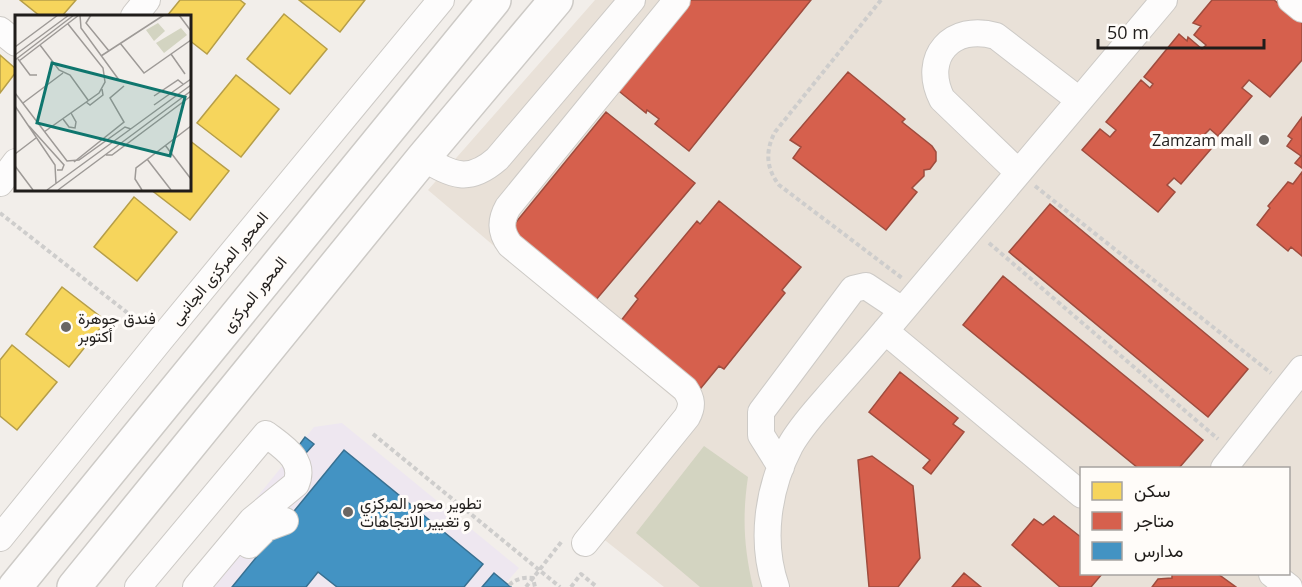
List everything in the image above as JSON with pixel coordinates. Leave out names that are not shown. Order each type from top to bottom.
[{"type":"main road","name":"المحور المركزى","points":[[15,587],[494,0]]},
{"type":"main road","points":[[74,587],[423,158],[556,0]]},
{"type":"street","points":[[135,15],[147,0]]},
{"type":"street","name":"المحور المركزى الجانبى","points":[[0,538],[160,339],[441,0]]},
{"type":"street","points":[[423,158],[449,173],[462,176],[475,174],[487,168],[632,0]]},
{"type":"street","points":[[574,541],[687,417],[692,403],[684,390],[510,244],[505,238],[502,222],[508,207],[677,0]]},
{"type":"street","points":[[776,587],[769,559],[768,536],[773,489],[791,445],[803,425],[1164,0]]},
{"type":"street","points":[[1291,0],[1302,9]]},
{"type":"street","points":[[0,30],[15,42]]},
{"type":"street","points":[[1018,172],[942,99],[936,87],[934,73],[937,59],[944,47],[955,38],[968,33],[982,32],[996,36],[1079,100]]},
{"type":"street","points":[[0,183],[15,163]]},
{"type":"street","points":[[781,467],[761,435],[761,412],[853,289],[866,286],[910,300]]},
{"type":"street","points":[[885,331],[1080,493]]},
{"type":"street","points":[[1230,462],[1295,378]]},
{"type":"street","points":[[138,587],[266,434],[298,463],[299,477],[296,484],[252,520],[196,587]]},
{"type":"street","points":[[215,587],[255,537],[272,525],[285,521]]},
{"type":"street","points":[[1274,575],[1289,587]]},
{"type":"path","points":[[881,0],[775,132],[768,150],[768,159],[769,168],[779,185],[910,300]]},
{"type":"path","points":[[1018,172],[1295,378]]},
{"type":"path","points":[[0,213],[160,339]]},
{"type":"path","points":[[971,228],[1230,462]]},
{"type":"path","points":[[373,434],[560,587]]},
{"type":"path","points":[[526,587],[539,570],[574,541]]},
{"type":"path","points":[[571,587],[581,574],[597,587]]},
{"type":"path","points":[[509,585],[518,579],[533,579]]},
{"type":"path","points":[[533,579],[536,587]]},
{"type":"shaded area","points":[[595,0],[1302,0],[1302,587],[664,587],[587,526],[684,407],[428,190]]},
{"type":"shaded area","name":"تطوير محور المركزي و تغيير الاتجاهات","points":[[342,423],[519,568],[506,583],[511,587],[184,587],[314,427]]},
{"type":"green space","points":[[704,446],[748,477],[745,532],[753,587],[700,587],[636,533]]},
{"type":"building: سكن","points":[[20,0],[76,0],[63,15],[39,15]]},
{"type":"building: سكن","points":[[180,0],[240,0],[245,4],[207,54],[190,41],[190,15],[168,15]]},
{"type":"building: سكن","points":[[299,0],[365,0],[340,32]]},
{"type":"building: سكن","points":[[284,14],[327,49],[290,94],[247,59]]},
{"type":"building: سكن","points":[[0,55],[15,68],[15,73],[0,93]]},
{"type":"building: سكن","points":[[236,75],[279,109],[241,157],[197,123]]},
{"type":"building: سكن","points":[[190,141],[229,171],[190,220],[151,190],[190,190]]},
{"type":"building: سكن","points":[[134,197],[177,232],[137,281],[94,247]]},
{"type":"building: سكن","name":"فندق جوهرة أكتوبر","points":[[62,287],[106,321],[69,367],[26,334]]},
{"type":"building: سكن","points":[[12,345],[57,382],[17,430],[0,416],[0,360]]},
{"type":"building: متاجر","points":[[686,0],[811,0],[689,151],[655,124],[659,119],[647,110],[646,113],[615,88]]},
{"type":"building: متاجر","points":[[1212,0],[1274,0],[1302,23],[1302,60],[1270,97],[1249,80],[1242,88],[1252,96],[1218,136],[1210,129],[1205,134],[1216,143],[1181,184],[1174,178],[1167,185],[1175,192],[1158,212],[1082,150],[1100,129],[1110,137],[1116,130],[1106,122],[1141,80],[1150,88],[1153,84],[1144,77],[1179,34],[1187,41],[1188,37],[1202,49],[1206,45],[1194,35],[1201,26],[1193,23]]},
{"type":"building: متاجر","points":[[848,72],[905,119],[902,122],[932,146],[936,152],[936,161],[930,169],[924,170],[924,176],[912,188],[917,192],[886,230],[793,158],[801,147],[790,140]]},
{"type":"building: متاجر","points":[[606,112],[695,183],[595,301],[508,232]]},
{"type":"building: متاجر","points":[[1302,117],[1302,168],[1295,163],[1301,156],[1287,146],[1292,139],[1288,136]]},
{"type":"building: متاجر","points":[[1302,172],[1302,256],[1291,247],[1288,251],[1257,225],[1270,208],[1268,206],[1288,182],[1293,184]]},
{"type":"building: متاجر","points":[[719,201],[801,267],[782,290],[785,293],[724,369],[719,366],[701,388],[620,322],[638,299],[635,296],[697,221],[700,224]]},
{"type":"building: متاجر","points":[[1050,204],[1248,369],[1208,417],[1009,252]]},
{"type":"building: متاجر","points":[[1003,276],[1203,440],[1180,467],[1137,467],[963,325]]},
{"type":"building: متاجر","points":[[900,372],[958,418],[953,424],[964,432],[931,474],[923,468],[930,460],[869,412]]},
{"type":"building: متاجر","points":[[872,456],[913,486],[920,558],[898,587],[869,587],[858,460]]},
{"type":"building: متاجر","points":[[1054,516],[1080,536],[1080,575],[1101,575],[1091,587],[1060,587],[1012,545],[1034,519],[1043,525]]},
{"type":"building: متاجر","points":[[964,573],[981,587],[952,587]]},
{"type":"building: متاجر","points":[[1172,575],[1219,575],[1236,587],[1152,587],[1158,579],[1172,578]]},
{"type":"building: مدارس","points":[[305,437],[314,444],[305,454],[297,448]]},
{"type":"building: مدارس","points":[[344,450],[483,564],[464,587],[337,587],[318,572],[306,587],[232,587]]},
{"type":"building: مدارس","points":[[494,573],[506,583],[511,587],[482,587]]},
{"type":"place","name":"Zamzam mall","points":[[1264,140]]},
{"type":"place","name":"فندق جوهرة أكتوبر","points":[[66,327]]},
{"type":"place","name":"تطوير محور المركزي و تغيير الاتجاهات","points":[[348,512]]}]
